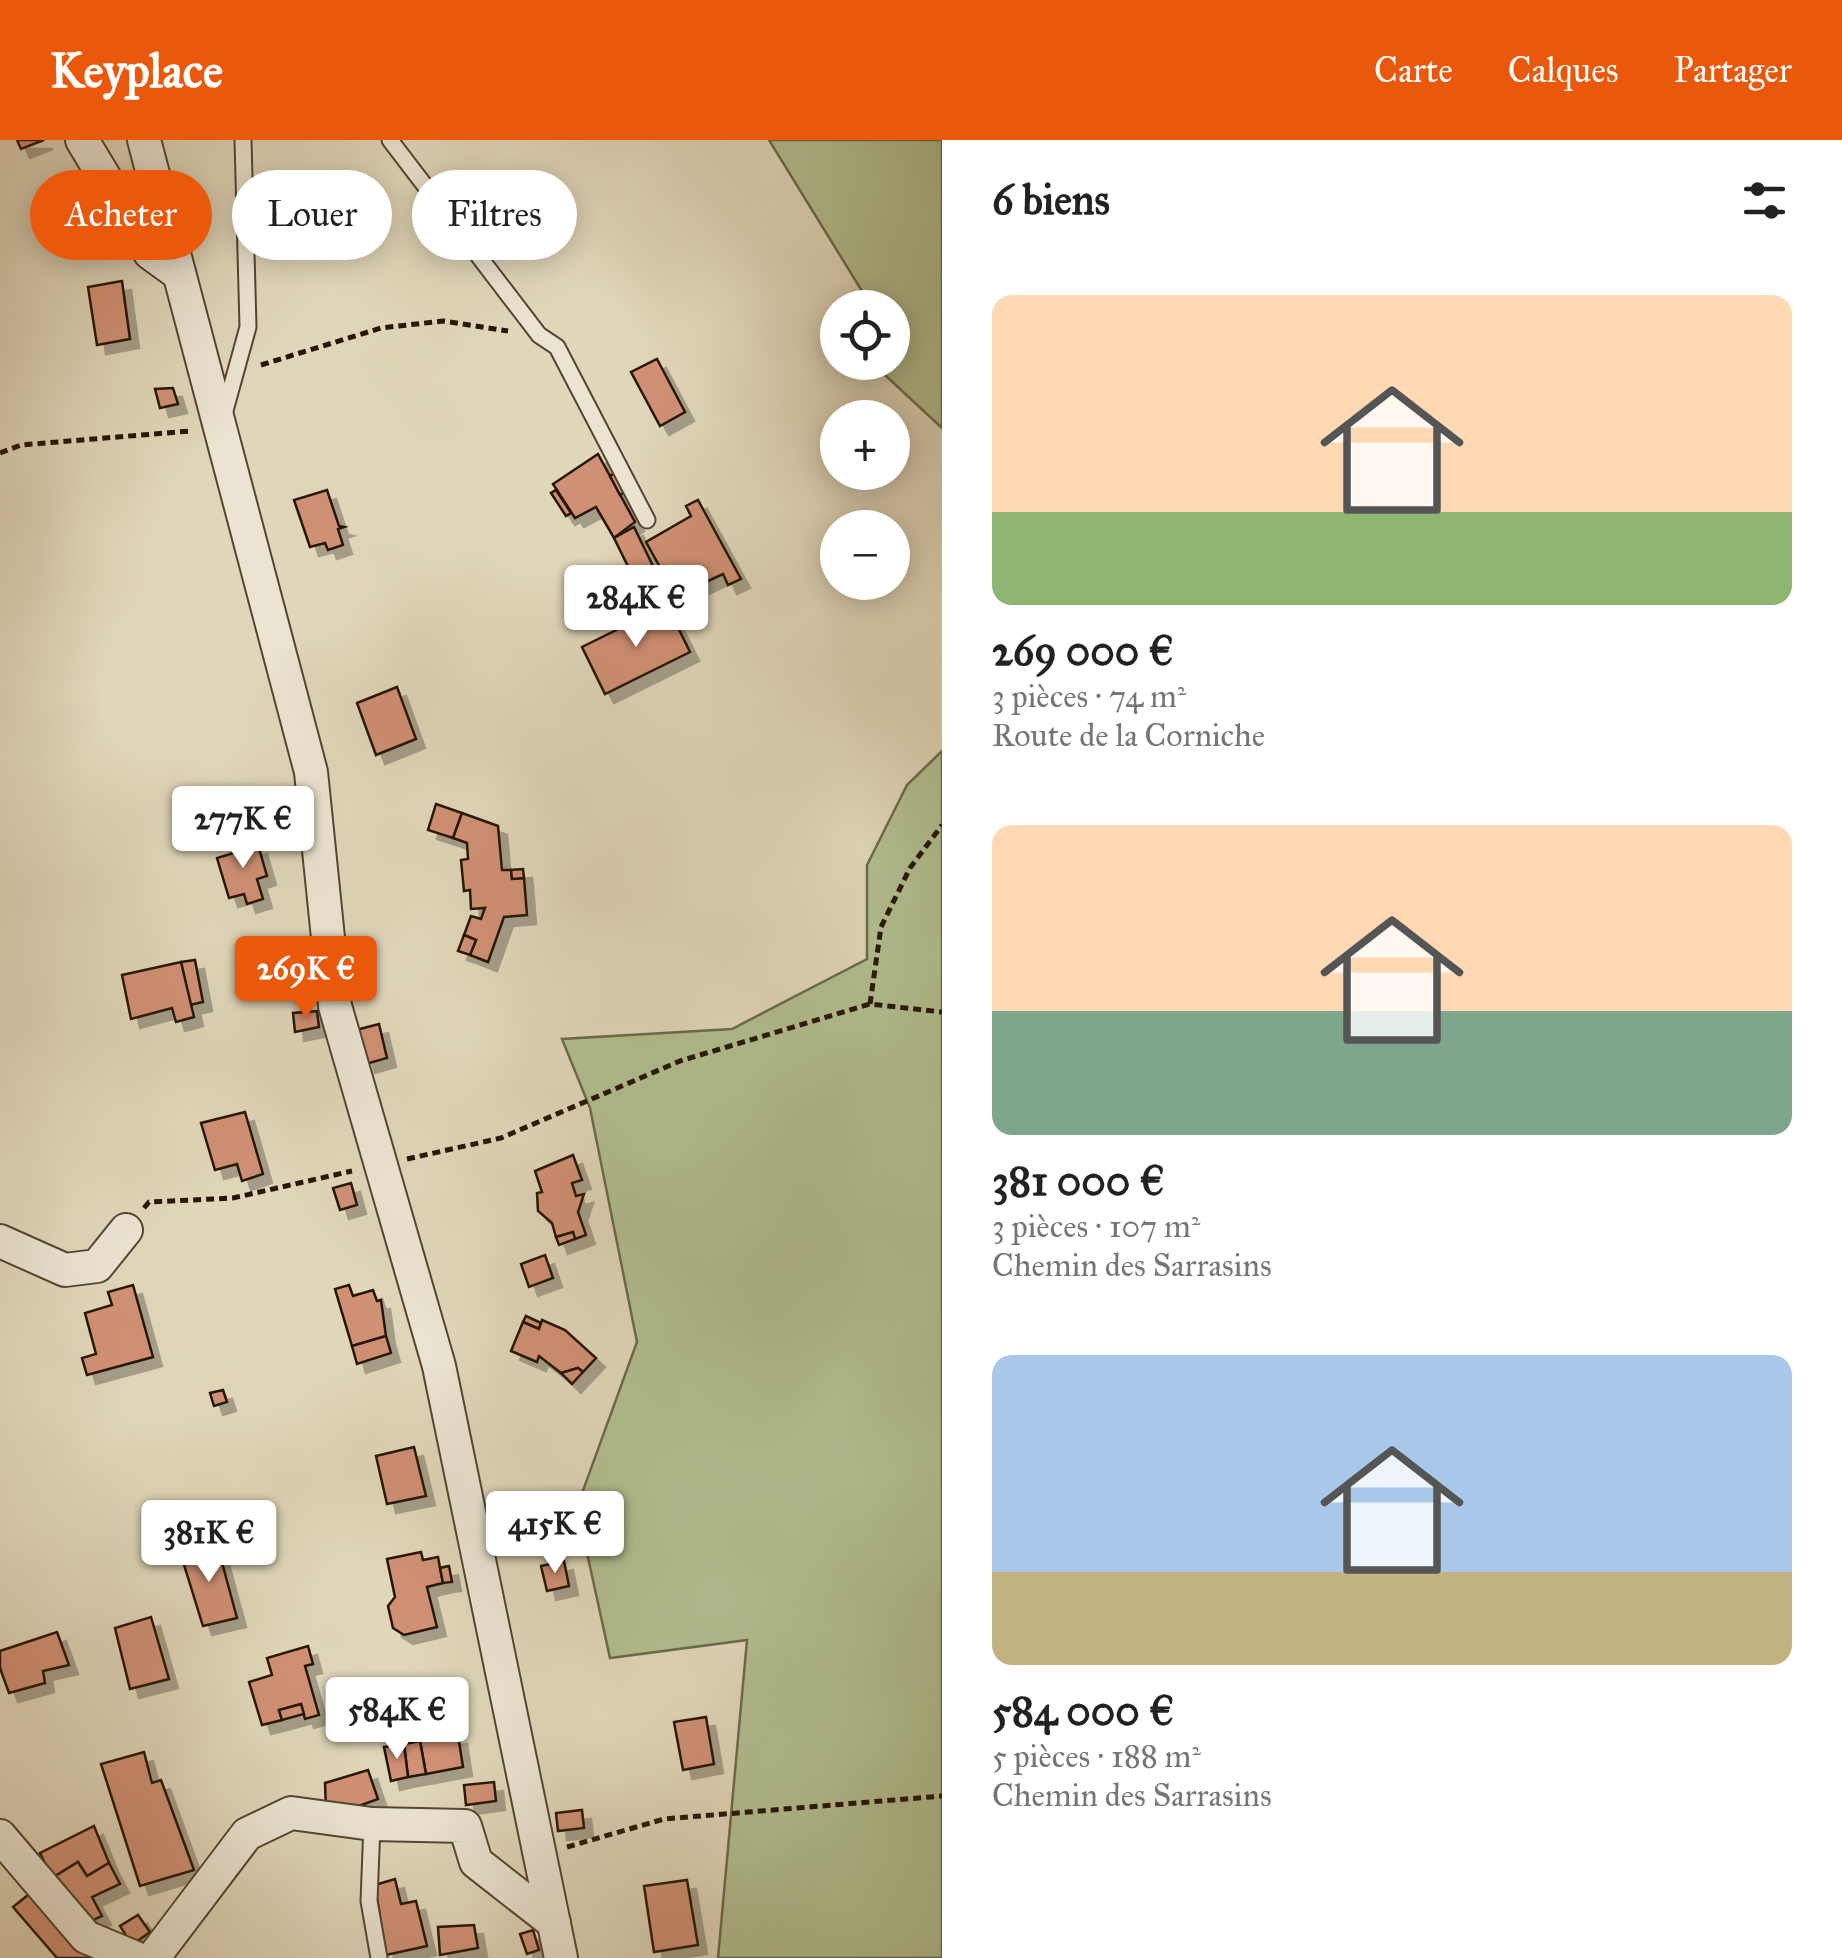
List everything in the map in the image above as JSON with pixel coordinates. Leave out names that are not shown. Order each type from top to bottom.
[{"type":"street","points":[[82,140],[150,253],[180,274]]},
{"type":"street","points":[[144,140],[311,772],[335,1006],[369,1167],[439,1366],[561,1958]]},
{"type":"street","points":[[0,1241],[65,1270],[97,1266],[126,1230]]},
{"type":"street","points":[[153,1958],[247,1834],[291,1813],[372,1824],[465,1826],[476,1862],[554,1923]]},
{"type":"street","points":[[0,1836],[86,1937],[136,1958]]},
{"type":"lane","points":[[220,427],[248,326],[243,140]]},
{"type":"lane","points":[[390,140],[539,335],[557,347],[647,520]]},
{"type":"lane","points":[[372,1824],[368,1901],[379,1958]]},
{"type":"path","points":[[253,380],[260,365],[381,328],[442,322],[539,335]]},
{"type":"path","points":[[0,453],[21,446],[220,427]]},
{"type":"path","points":[[870,1004],[882,927],[910,868],[942,824]]},
{"type":"path","points":[[126,1230],[149,1202],[233,1198],[501,1138],[680,1061],[870,1004],[942,1012]]},
{"type":"path","points":[[540,1855],[664,1819],[942,1796]]},
{"type":"green space","points":[[769,140],[942,140],[942,428],[890,380],[910,380],[910,290],[861,290]]},
{"type":"green space","points":[[942,751],[942,1958],[718,1958],[747,1640],[610,1658],[577,1507],[637,1342],[590,1108],[562,1039],[732,1029],[867,959],[867,865],[907,785]]},
{"type":"building","points":[[17,140],[44,140],[21,149]]},
{"type":"building","points":[[122,281],[130,339],[97,345],[88,287]]},
{"type":"building","points":[[657,359],[685,412],[660,426],[631,372]]},
{"type":"building","points":[[173,388],[178,404],[160,408],[155,389]]},
{"type":"building","points":[[598,454],[635,522],[614,538],[596,507],[575,518],[553,484]]},
{"type":"building","points":[[616,472],[626,491],[620,495],[610,476]]},
{"type":"building","points":[[327,490],[339,526],[344,527],[338,529],[343,545],[328,550],[325,543],[310,547],[294,500]]},
{"type":"building","points":[[556,490],[571,513],[566,516],[551,493]]},
{"type":"building","points":[[698,500],[741,579],[728,585],[723,574],[676,596],[646,542],[691,516],[686,506]]},
{"type":"building","points":[[634,527],[671,603],[651,613],[614,538]]},
{"type":"building","points":[[667,605],[690,652],[605,694],[582,647]]},
{"type":"building","points":[[397,687],[416,739],[376,755],[357,703]]},
{"type":"building","points":[[436,804],[462,813],[453,838],[428,830]]},
{"type":"building","points":[[462,813],[498,826],[502,870],[511,870],[512,879],[524,878],[527,915],[504,917],[488,962],[470,955],[476,940],[464,935],[471,916],[481,919],[485,908],[471,909],[470,890],[464,891],[461,860],[468,859],[467,843],[453,838]]},
{"type":"building","points":[[250,837],[253,847],[258,845],[267,876],[257,879],[263,899],[247,904],[244,894],[229,898],[217,858],[237,852],[234,842]]},
{"type":"building","points":[[523,869],[524,878],[512,879],[511,870]]},
{"type":"building","points":[[464,935],[476,940],[470,955],[458,951]]},
{"type":"building","points":[[195,960],[203,1002],[190,1005],[181,962]]},
{"type":"building","points":[[181,962],[194,1017],[176,1022],[172,1008],[131,1019],[122,975]]},
{"type":"building","points":[[317,1011],[319,1027],[295,1032],[293,1013]]},
{"type":"building","points":[[379,1024],[387,1058],[366,1064],[356,1030]]},
{"type":"building","points":[[245,1112],[263,1174],[242,1181],[237,1164],[215,1170],[201,1123]]},
{"type":"building","points":[[573,1155],[582,1180],[572,1183],[576,1196],[584,1194],[578,1212],[586,1235],[575,1239],[573,1232],[556,1237],[552,1223],[538,1211],[537,1193],[542,1192],[535,1171]]},
{"type":"building","points":[[351,1183],[357,1205],[340,1210],[333,1188]]},
{"type":"building","points":[[573,1232],[575,1239],[559,1245],[556,1237]]},
{"type":"building","points":[[545,1255],[553,1278],[529,1287],[521,1264]]},
{"type":"building","points":[[133,1285],[153,1357],[87,1375],[82,1358],[96,1354],[85,1313],[112,1305],[108,1292]]},
{"type":"building","points":[[349,1285],[353,1296],[373,1290],[377,1301],[381,1300],[386,1336],[352,1346],[335,1289]]},
{"type":"building","points":[[526,1316],[541,1323],[539,1329],[523,1322]]},
{"type":"building","points":[[542,1320],[565,1330],[596,1358],[583,1372],[578,1368],[561,1373],[539,1356],[537,1362],[511,1351],[523,1322],[539,1329]]},
{"type":"building","points":[[386,1336],[391,1353],[357,1364],[352,1346]]},
{"type":"building","points":[[578,1368],[583,1372],[572,1384],[561,1373]]},
{"type":"building","points":[[223,1390],[227,1402],[214,1406],[210,1393]]},
{"type":"building","points":[[414,1447],[426,1496],[387,1504],[376,1456]]},
{"type":"building","points":[[217,1544],[237,1618],[203,1626],[181,1555]]},
{"type":"building","points":[[421,1552],[423,1560],[438,1557],[443,1583],[427,1587],[437,1627],[404,1635],[393,1628],[388,1606],[395,1597],[387,1559]]},
{"type":"building","points":[[564,1561],[569,1586],[547,1591],[541,1566]]},
{"type":"building","points":[[449,1566],[452,1582],[443,1583],[440,1568]]},
{"type":"building","points":[[151,1617],[169,1679],[130,1689],[115,1628]]},
{"type":"building","points":[[57,1632],[69,1665],[43,1671],[45,1683],[9,1693],[0,1668],[0,1651]]},
{"type":"building","points":[[308,1646],[313,1664],[305,1666],[319,1715],[305,1719],[301,1704],[279,1710],[282,1720],[262,1725],[249,1682],[272,1675],[267,1658]]},
{"type":"building","points":[[301,1704],[304,1714],[282,1720],[279,1710]]},
{"type":"building","points":[[706,1717],[714,1764],[683,1770],[674,1722]]},
{"type":"building","points":[[458,1735],[463,1767],[426,1774],[420,1741]]},
{"type":"building","points":[[420,1741],[426,1774],[408,1777],[404,1744]]},
{"type":"building","points":[[404,1744],[408,1777],[391,1781],[384,1747]]},
{"type":"building","points":[[144,1752],[152,1783],[161,1780],[194,1870],[140,1886],[101,1764]]},
{"type":"building","points":[[368,1770],[378,1799],[348,1810],[326,1810],[325,1783]]},
{"type":"building","points":[[494,1782],[496,1801],[466,1805],[464,1785]]},
{"type":"building","points":[[582,1810],[584,1828],[558,1831],[556,1813]]},
{"type":"building","points":[[94,1826],[109,1863],[87,1876],[78,1862],[52,1878],[40,1853]]},
{"type":"building","points":[[78,1862],[87,1876],[109,1863],[120,1884],[92,1897],[102,1916],[83,1925],[52,1878]]},
{"type":"building","points":[[395,1879],[401,1904],[416,1901],[427,1946],[386,1955],[375,1885]]},
{"type":"building","points":[[687,1880],[698,1945],[654,1952],[644,1886]]},
{"type":"building","points":[[33,1891],[90,1955],[87,1958],[57,1958],[13,1907]]},
{"type":"building","points":[[138,1915],[150,1932],[132,1945],[120,1926]]},
{"type":"building","points":[[474,1925],[478,1948],[440,1955],[438,1927]]},
{"type":"building","points":[[533,1930],[539,1950],[527,1954],[520,1934]]}]
